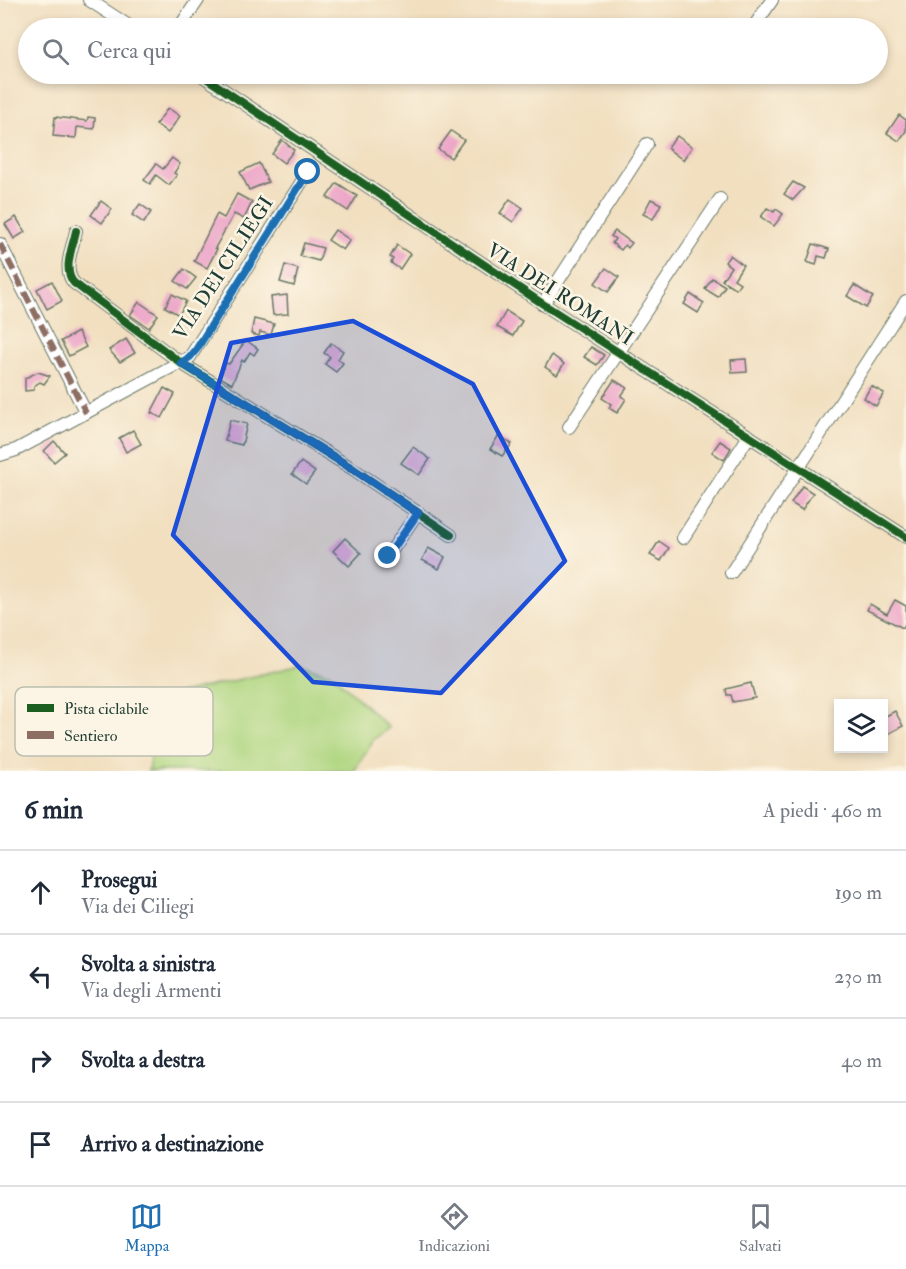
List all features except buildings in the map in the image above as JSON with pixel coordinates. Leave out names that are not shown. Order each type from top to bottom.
[{"type":"street","points":[[90,0],[117,18]]},
{"type":"street","points":[[186,18],[198,0]]},
{"type":"street","points":[[760,18],[772,0]]},
{"type":"street","name":"VIA DEI ROMANI","points":[[215,84],[543,304],[906,537]]},
{"type":"street","points":[[543,304],[647,144]]},
{"type":"street","name":"VIA DEI CILIEGI","points":[[0,455],[15,451],[190,357],[308,172]]},
{"type":"street","points":[[569,427],[720,199]]},
{"type":"street","points":[[76,231],[68,268],[71,279],[181,363],[353,469],[451,535]]},
{"type":"street","points":[[0,244],[86,413]]},
{"type":"street","points":[[731,573],[906,301]]},
{"type":"street","points":[[683,538],[749,436]]},
{"type":"street","points":[[388,556],[418,513]]},
{"type":"highlighted area","points":[[353,321],[473,384],[565,561],[441,693],[313,682],[173,535],[231,343]]},
{"type":"green space","points":[[301,665],[332,674],[389,728],[374,739],[354,771],[148,771],[150,756],[213,756],[213,687],[207,687]]},
{"type":"marked path","points":[[0,244],[86,413]]},
{"type":"cycle path","points":[[215,84],[543,304],[906,537]]},
{"type":"cycle path","points":[[76,231],[69,265],[69,272],[74,283],[181,363],[353,469],[451,535]]},
{"type":"route","points":[[308,172],[196,350],[181,363],[353,469],[418,513],[388,556]]}]
